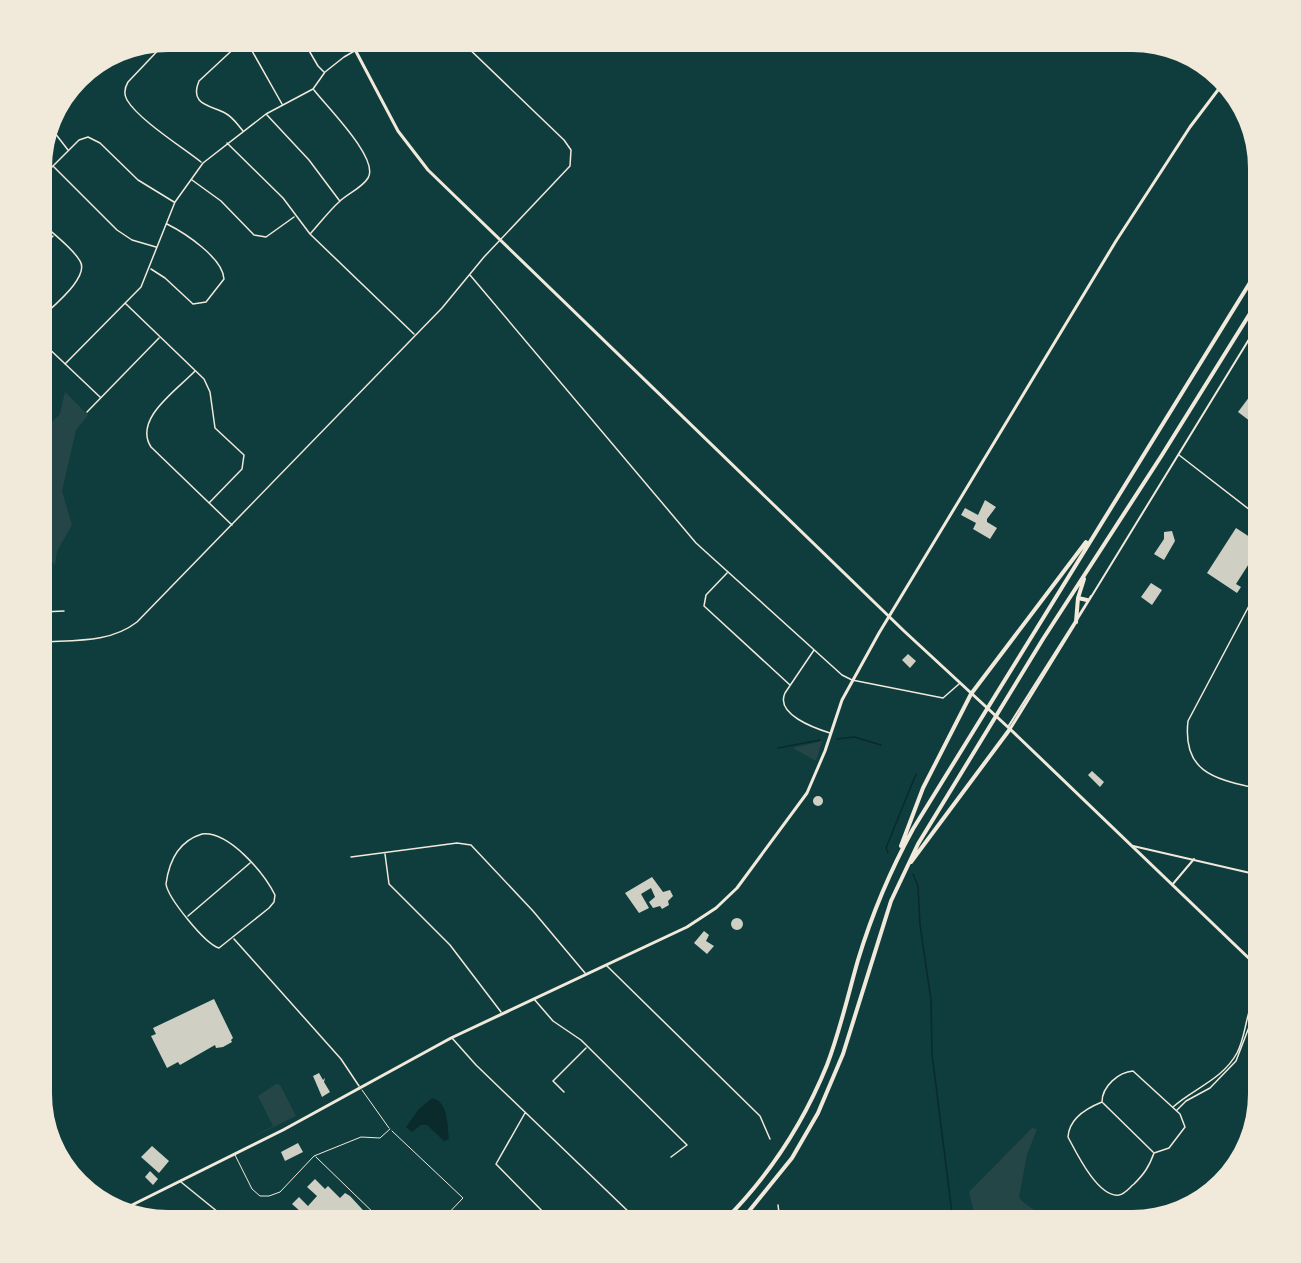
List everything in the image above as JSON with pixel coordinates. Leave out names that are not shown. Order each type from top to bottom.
[{"type":"highway","points":[[898,856],[1094,532],[1248,285]]},
{"type":"highway","points":[[750,1210],[792,1158],[823,1103],[843,1054],[873,954],[904,872],[928,825],[1248,316]]},
{"type":"highway","points":[[733,1210],[774,1163],[813,1098],[834,1044],[870,922],[923,788],[971,694],[1094,532]]},
{"type":"highway","points":[[1076,622],[1078,598],[1091,566]]},
{"type":"highway","points":[[1078,598],[1087,600]]},
{"type":"highway","points":[[904,872],[1009,728]]},
{"type":"main road","points":[[356,52],[387,113],[412,151],[434,177],[960,684],[1009,728],[1248,958]]},
{"type":"main road","points":[[132,1205],[235,1154],[451,1038],[701,919],[737,888],[807,793],[852,680],[1116,241],[1184,135],[1218,90]]},
{"type":"main road","points":[[1009,728],[1076,622]]},
{"type":"street","points":[[231,52],[199,81],[196,98],[201,103],[229,115],[243,131]]},
{"type":"street","points":[[253,52],[283,105]]},
{"type":"street","points":[[310,52],[318,66],[325,72]]},
{"type":"street","points":[[65,364],[141,287],[175,202],[202,163],[226,142],[266,114],[313,89],[325,72],[352,52]]},
{"type":"street","points":[[52,641],[108,637],[127,630],[442,308],[500,241],[566,172],[573,156],[564,140],[473,52]]},
{"type":"street","points":[[155,53],[128,82],[124,89],[126,99],[164,135],[202,163]]},
{"type":"street","points":[[310,234],[340,201],[367,180],[370,173],[369,163],[348,129],[313,89]]},
{"type":"street","points":[[266,114],[309,160],[340,201]]},
{"type":"street","points":[[57,136],[68,150]]},
{"type":"street","points":[[156,247],[132,240],[117,230],[53,166],[84,137],[93,138],[138,180],[175,202]]},
{"type":"street","points":[[226,142],[283,198],[294,216],[310,234],[415,335]]},
{"type":"street","points":[[191,179],[221,201],[255,235],[266,237],[294,216]]},
{"type":"street","points":[[150,269],[165,278],[193,304],[206,302],[224,279],[220,266],[191,238],[166,224]]},
{"type":"street","points":[[53,305],[82,273],[79,259],[54,235]]},
{"type":"street","points":[[470,274],[678,524],[842,675],[852,680],[942,698],[960,684]]},
{"type":"street","points":[[124,303],[204,380],[210,392],[215,428],[227,441],[241,450],[245,460],[242,470],[209,503]]},
{"type":"street","points":[[87,412],[160,337]]},
{"type":"street","points":[[1076,622],[1248,341]]},
{"type":"street","points":[[53,352],[100,398]]},
{"type":"street","points":[[195,371],[152,416],[146,427],[146,438],[151,447],[232,525]]},
{"type":"street","points":[[1178,455],[1248,509]]},
{"type":"street","points":[[728,572],[706,595],[704,606],[790,685]]},
{"type":"street","points":[[1009,728],[1091,596]]},
{"type":"street","points":[[1248,608],[1188,721],[1187,732],[1191,754],[1204,772],[1218,779],[1248,786]]},
{"type":"street","points":[[53,612],[64,611]]},
{"type":"street","points":[[814,650],[782,698],[785,708],[831,733]]},
{"type":"street","points":[[202,834],[216,834],[228,840],[250,863],[272,889],[275,900],[233,939],[221,948],[215,948],[172,898],[166,884],[172,861],[183,844],[202,834]]},
{"type":"street","points":[[351,857],[457,843],[471,845],[533,911],[585,975]]},
{"type":"street","points":[[1130,845],[1248,872]]},
{"type":"street","points":[[385,853],[389,884],[450,945],[499,1007],[501,1014]]},
{"type":"street","points":[[1172,885],[1194,860]]},
{"type":"street","points":[[187,917],[250,863]]},
{"type":"street","points":[[233,939],[341,1059],[360,1087]]},
{"type":"street","points":[[606,965],[760,1116],[770,1138]]},
{"type":"street","points":[[534,999],[553,1021],[587,1046],[687,1145],[671,1157]]},
{"type":"street","points":[[1173,1107],[1186,1095],[1209,1084],[1234,1058],[1248,1015]]},
{"type":"street","points":[[1177,1111],[1186,1101],[1210,1088],[1236,1061],[1248,1030]]},
{"type":"street","points":[[451,1038],[525,1113],[627,1210]]},
{"type":"street","points":[[564,1092],[553,1081],[587,1046]]},
{"type":"street","points":[[1102,1102],[1104,1091],[1116,1078],[1124,1072],[1133,1071],[1173,1107],[1184,1120],[1182,1133],[1166,1150],[1154,1153]]},
{"type":"street","points":[[1102,1102],[1154,1153]]},
{"type":"street","points":[[1102,1102],[1082,1113],[1071,1126],[1068,1137],[1103,1190],[1110,1194],[1123,1194],[1146,1172],[1154,1153]]},
{"type":"street","points":[[525,1113],[497,1161],[499,1170],[541,1210]]},
{"type":"street","points":[[180,1181],[213,1210]]},
{"type":"street","points":[[778,1205],[779,1210]]},
{"type":"lane","points":[[360,1087],[378,1117],[390,1130],[463,1198],[452,1210]]},
{"type":"lane","points":[[235,1154],[252,1189],[263,1197],[280,1192],[314,1156],[361,1137],[380,1138],[390,1130]]},
{"type":"lane","points":[[314,1156],[370,1210]]},
{"type":"shaded area","points":[[65,392],[88,415],[76,430],[62,491],[72,525],[57,551],[55,565],[53,563],[53,421],[60,414]]},
{"type":"shaded area","points":[[822,741],[816,761],[793,748]]},
{"type":"shaded area","points":[[276,1084],[280,1085],[296,1116],[241,1143],[273,1126],[258,1096]]},
{"type":"shaded area","points":[[432,1098],[442,1104],[446,1115],[449,1139],[444,1141],[427,1125],[421,1125],[412,1132],[406,1127],[419,1109]]},
{"type":"shaded area","points":[[1032,1128],[1037,1129],[1027,1155],[1019,1197],[1034,1210],[973,1210],[969,1192]]},
{"type":"building","points":[[1248,399],[1248,420],[1238,412]]},
{"type":"building","points":[[985,500],[996,507],[987,519],[987,522],[997,528],[990,539],[973,529],[976,523],[961,515],[965,508],[978,515]]},
{"type":"building","points":[[1236,528],[1248,536],[1248,565],[1236,584],[1241,587],[1237,593],[1207,573]]},
{"type":"building","points":[[1172,531],[1175,541],[1164,560],[1154,554],[1164,539],[1164,532]]},
{"type":"building","points":[[1151,583],[1162,590],[1152,605],[1141,597]]},
{"type":"building","points":[[908,654],[916,661],[910,668],[902,660]]},
{"type":"building","points":[[1092,771],[1104,782],[1100,787],[1088,775]]},
{"type":"building","points":[[818,796],[822,797],[822,805],[818,806],[814,805],[813,801],[814,797]]},
{"type":"building","points":[[652,877],[663,892],[670,890],[673,896],[668,901],[669,905],[662,909],[660,906],[653,908],[649,902],[655,897],[651,888],[641,894],[649,908],[639,913],[625,893]]},
{"type":"building","points":[[739,918],[742,919],[742,929],[735,930],[732,929],[731,922],[732,919]]},
{"type":"building","points":[[704,931],[709,935],[706,941],[714,946],[707,954],[694,943]]},
{"type":"building","points":[[214,999],[233,1038],[232,1042],[223,1047],[216,1048],[215,1045],[180,1065],[178,1062],[167,1068],[151,1036],[156,1034],[153,1028]]},
{"type":"building","points":[[319,1073],[323,1080],[325,1078],[324,1082],[330,1092],[322,1097],[313,1076]]},
{"type":"building","points":[[298,1143],[303,1152],[285,1161],[281,1152]]},
{"type":"building","points":[[152,1146],[169,1161],[159,1173],[141,1157]]},
{"type":"building","points":[[150,1171],[158,1179],[153,1185],[145,1177]]},
{"type":"building","points":[[315,1179],[325,1189],[328,1186],[340,1198],[345,1193],[350,1196],[363,1210],[299,1210],[292,1204],[299,1197],[308,1206],[317,1196],[307,1187]]},
{"type":"waterway","points":[[837,739],[854,737],[881,745]]},
{"type":"waterway","points":[[778,748],[820,740]]},
{"type":"waterway","points":[[888,853],[886,848],[916,774]]},
{"type":"waterway","points":[[913,874],[918,886],[920,925],[931,1000],[932,1054],[952,1210]]}]
